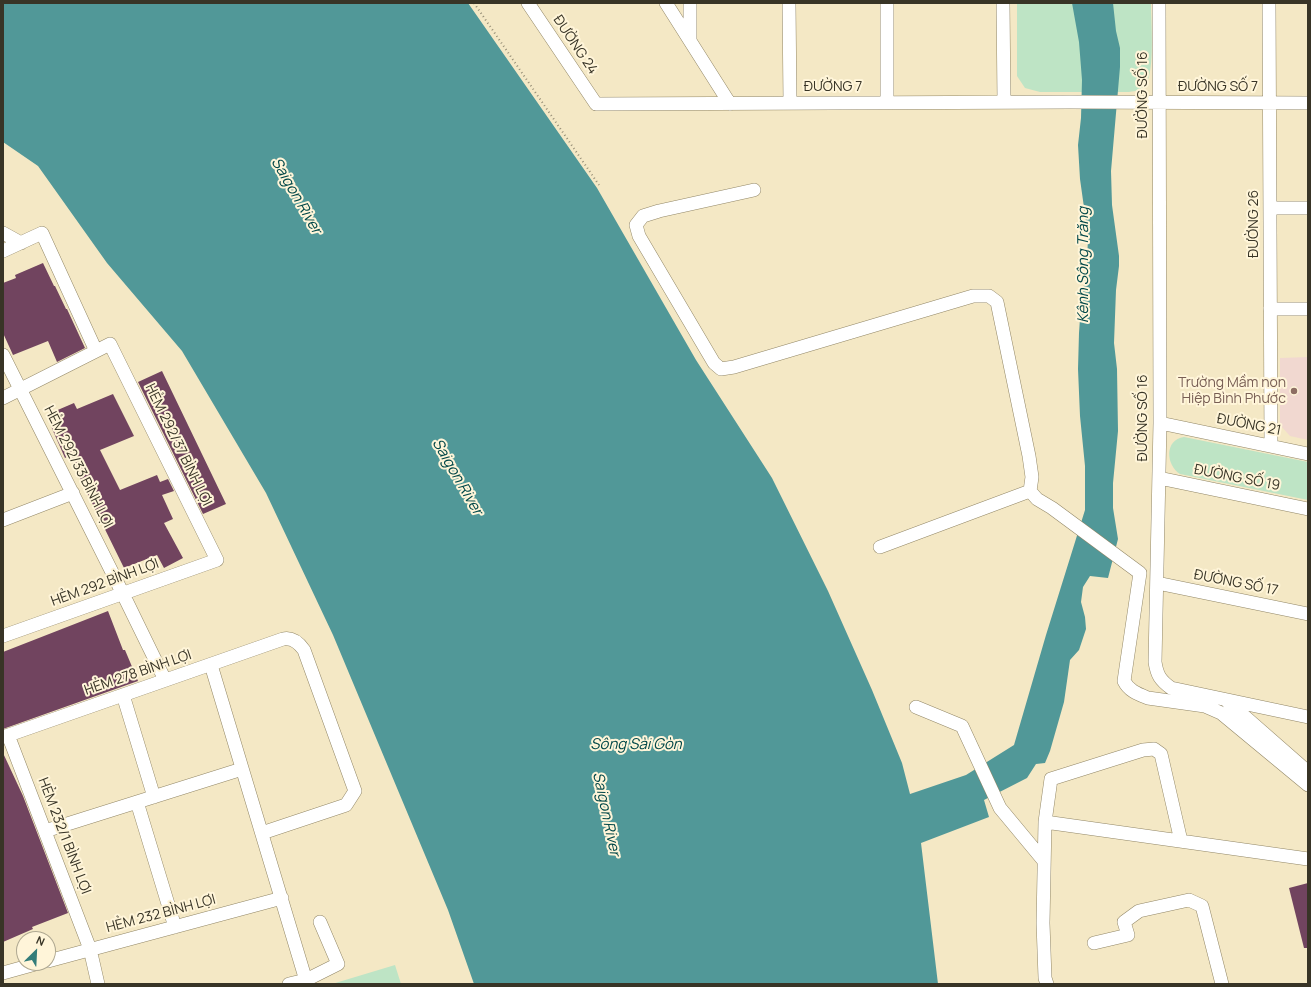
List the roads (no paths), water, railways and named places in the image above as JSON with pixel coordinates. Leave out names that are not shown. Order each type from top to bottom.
[{"type":"street","name":"ĐƯỜNG 24","points":[[528,3],[596,104]]},
{"type":"street","points":[[666,3],[730,104]]},
{"type":"street","points":[[690,3],[690,40]]},
{"type":"street","points":[[789,3],[790,103]]},
{"type":"street","points":[[887,3],[887,103]]},
{"type":"street","points":[[1003,3],[1004,102]]},
{"type":"street","name":"ĐƯỜNG SỐ 16","points":[[1159,3],[1160,423],[1155,662],[1157,672],[1162,682],[1171,688],[1308,717]]},
{"type":"street","name":"ĐƯỜNG 26","points":[[1269,3],[1271,446]]},
{"type":"street","name":"ĐƯỜNG 7","points":[[596,104],[1070,102]]},
{"type":"street","name":"ĐƯỜNG SỐ 7","points":[[1070,102],[1308,103]]},
{"type":"street","points":[[754,190],[659,211],[643,216],[636,225],[639,236],[714,363],[721,369],[734,367],[973,296],[989,296],[997,302],[1029,456],[1032,477],[1030,491],[1037,499],[1052,508],[1140,573],[1124,681],[1128,688],[1148,698],[1204,706],[1221,713],[1308,785]]},
{"type":"street","points":[[1270,208],[1308,208]]},
{"type":"street","points":[[3,251],[42,233],[96,351],[3,398]]},
{"type":"street","points":[[3,234],[21,242]]},
{"type":"street","points":[[1270,309],[1308,308]]},
{"type":"street","name":"HẺM 292/37 BÌNH LỢI","points":[[96,351],[110,344],[217,560]]},
{"type":"street","name":"HẺM 292/33 BÌNH LỢI","points":[[3,354],[124,594],[165,680]]},
{"type":"street","name":"ĐƯỜNG 21","points":[[1160,423],[1308,454]]},
{"type":"street","name":"ĐƯỜNG SỐ 19","points":[[1159,478],[1308,508]]},
{"type":"street","points":[[880,547],[1030,491]]},
{"type":"street","points":[[3,520],[73,493]]},
{"type":"street","name":"HẺM 292 BÌNH LỢI","points":[[3,636],[217,560]]},
{"type":"street","name":"ĐƯỜNG SỐ 17","points":[[1157,583],[1308,614]]},
{"type":"street","name":"HẺM 278 BÌNH LỢI","points":[[6,736],[283,639],[292,639],[304,650],[355,792],[346,805],[262,833]]},
{"type":"street","points":[[210,665],[307,982]]},
{"type":"street","points":[[123,695],[154,797]]},
{"type":"street","points":[[1225,700],[1308,772]]},
{"type":"street","points":[[916,707],[962,726],[1000,808],[1044,861]]},
{"type":"street","name":"HẺM 232/1 BÌNH LỢI","points":[[6,736],[45,831],[90,949],[98,984]]},
{"type":"street","points":[[1045,982],[1043,923],[1045,822],[1051,779],[1143,750],[1154,749],[1161,754],[1181,841]]},
{"type":"street","points":[[45,831],[242,769]]},
{"type":"street","points":[[137,802],[175,927]]},
{"type":"street","points":[[1045,822],[1308,859]]},
{"type":"street","name":"HẺM 232 BÌNH LỢI","points":[[56,958],[282,898]]},
{"type":"street","points":[[1094,943],[1128,935],[1124,922],[1139,911],[1189,900],[1202,906],[1222,984]]},
{"type":"street","points":[[289,984],[307,982],[338,964],[320,922]]},
{"type":"street","points":[[3,973],[16,969]]},
{"type":"water","name":"Sông Sài Gòn","points":[[3,3],[468,3],[597,188],[696,360],[772,478],[828,591],[872,690],[902,763],[910,794],[966,775],[1014,745],[1085,510],[1085,466],[1080,416],[1078,369],[1081,304],[1087,264],[1088,236],[1080,179],[1078,145],[1081,118],[1082,80],[1079,42],[1072,3],[1113,3],[1116,31],[1120,48],[1120,67],[1111,171],[1112,205],[1119,256],[1114,343],[1117,369],[1118,431],[1113,483],[1113,508],[1118,539],[1108,578],[1090,576],[1083,587],[1081,602],[1085,617],[1086,629],[1079,650],[1070,660],[1064,702],[1050,751],[1045,763],[1036,764],[1027,778],[984,800],[989,817],[921,843],[938,984],[474,984],[448,910],[333,635],[266,493],[182,351],[107,263],[38,166],[3,142]]},
{"type":"place","name":"Trường Mầm non Hiệp Bình Phước","points":[[1294,391]]},
{"type":"water label","name":"Saigon River","points":[[296,196]]},
{"type":"water label","name":"Kênh Sông Trăng","points":[[1084,265]]},
{"type":"water label","name":"Saigon River","points":[[457,477]]},
{"type":"water label","name":"Saigon River","points":[[606,814]]}]
